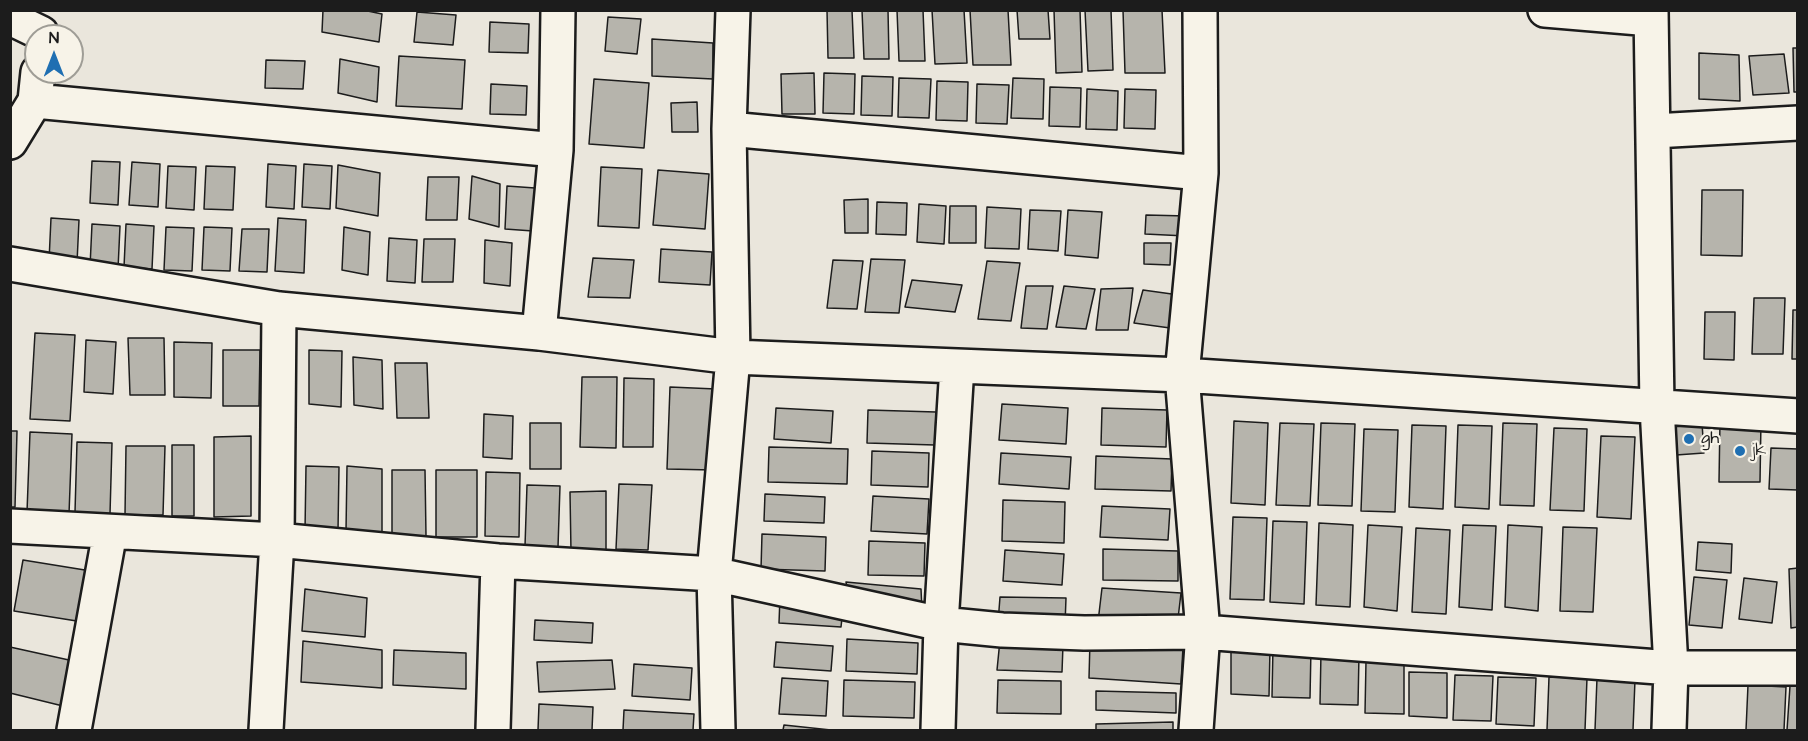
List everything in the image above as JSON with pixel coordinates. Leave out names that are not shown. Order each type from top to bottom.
[{"type":"street","points":[[539,333],[556,150],[558,10]]},
{"type":"street","points":[[718,730],[714,574],[733,357],[729,129],[733,10]]},
{"type":"street","points":[[1196,730],[1203,632],[1182,375],[1201,173],[1200,10]]},
{"type":"street","points":[[1545,10],[1651,15],[1658,407],[1671,669],[1669,730]]},
{"type":"street","points":[[10,18],[32,24]]},
{"type":"street","points":[[10,142],[36,86],[556,150]]},
{"type":"street","points":[[1654,131],[1797,123]]},
{"type":"street","points":[[729,129],[1201,173]]},
{"type":"street","points":[[10,264],[279,309],[539,333],[733,357],[1182,375],[1797,416]]},
{"type":"street","points":[[266,730],[277,540],[279,309]]},
{"type":"street","points":[[938,730],[941,624],[957,366]]},
{"type":"street","points":[[10,526],[277,540],[498,561],[714,574],[941,624],[1002,630],[1084,633],[1203,632],[1671,669],[1797,668]]},
{"type":"street","points":[[74,730],[110,532]]},
{"type":"street","points":[[493,730],[498,561]]},
{"type":"building","points":[[323,10],[363,10],[382,14],[379,42],[322,32]]},
{"type":"building","points":[[827,10],[852,10],[854,58],[828,58]]},
{"type":"building","points":[[862,10],[888,10],[889,59],[864,59]]},
{"type":"building","points":[[897,10],[923,10],[925,61],[899,61]]},
{"type":"building","points":[[932,10],[964,10],[967,63],[935,64]]},
{"type":"building","points":[[970,10],[1008,10],[1011,65],[973,65]]},
{"type":"building","points":[[1017,10],[1048,10],[1050,39],[1019,39]]},
{"type":"building","points":[[1054,10],[1080,10],[1082,72],[1056,73]]},
{"type":"building","points":[[1085,10],[1111,10],[1113,70],[1088,71]]},
{"type":"building","points":[[1123,10],[1162,10],[1165,73],[1125,73]]},
{"type":"building","points":[[417,12],[456,15],[453,45],[414,42]]},
{"type":"building","points":[[608,17],[641,19],[637,54],[605,51]]},
{"type":"building","points":[[490,22],[529,24],[528,53],[489,52]]},
{"type":"building","points":[[652,39],[713,43],[713,79],[652,76]]},
{"type":"building","points":[[1793,48],[1798,48],[1798,92],[1794,92]]},
{"type":"building","points":[[1699,53],[1739,55],[1740,101],[1699,99]]},
{"type":"building","points":[[1784,54],[1789,93],[1753,95],[1749,56]]},
{"type":"building","points":[[399,56],[465,60],[462,109],[396,106]]},
{"type":"building","points":[[340,59],[379,67],[377,102],[338,93]]},
{"type":"building","points":[[266,60],[305,61],[303,89],[265,88]]},
{"type":"building","points":[[814,73],[815,114],[782,114],[781,74]]},
{"type":"building","points":[[824,73],[855,74],[854,114],[823,113]]},
{"type":"building","points":[[862,76],[893,77],[892,116],[861,115]]},
{"type":"building","points":[[899,78],[931,79],[929,118],[898,117]]},
{"type":"building","points":[[1013,78],[1044,79],[1043,119],[1011,118]]},
{"type":"building","points":[[594,79],[649,83],[644,148],[589,144]]},
{"type":"building","points":[[937,81],[968,82],[967,121],[936,120]]},
{"type":"building","points":[[491,84],[527,86],[526,115],[490,114]]},
{"type":"building","points":[[977,84],[1009,85],[1007,124],[976,123]]},
{"type":"building","points":[[1050,87],[1081,88],[1080,127],[1049,126]]},
{"type":"building","points":[[1087,89],[1118,91],[1117,130],[1086,129]]},
{"type":"building","points":[[1125,89],[1156,90],[1155,129],[1124,128]]},
{"type":"building","points":[[697,102],[698,132],[672,132],[671,103]]},
{"type":"building","points":[[92,161],[120,162],[118,205],[90,203]]},
{"type":"building","points":[[132,162],[160,164],[158,207],[129,205]]},
{"type":"building","points":[[268,164],[296,166],[294,209],[266,207]]},
{"type":"building","points":[[304,164],[332,166],[330,209],[302,207]]},
{"type":"building","points":[[338,165],[380,173],[378,216],[336,208]]},
{"type":"building","points":[[168,166],[196,167],[194,210],[166,208]]},
{"type":"building","points":[[206,166],[235,167],[233,210],[204,209]]},
{"type":"building","points":[[601,167],[642,169],[639,228],[598,226]]},
{"type":"building","points":[[658,170],[709,174],[705,229],[653,225]]},
{"type":"building","points":[[472,176],[500,184],[499,227],[469,219]]},
{"type":"building","points":[[428,177],[459,177],[457,220],[426,220]]},
{"type":"building","points":[[507,186],[535,188],[533,231],[505,229]]},
{"type":"building","points":[[1702,190],[1743,190],[1742,256],[1701,255]]},
{"type":"building","points":[[868,199],[868,233],[845,233],[844,200]]},
{"type":"building","points":[[877,202],[907,203],[906,235],[876,234]]},
{"type":"building","points":[[919,204],[946,206],[944,244],[917,242]]},
{"type":"building","points":[[950,206],[976,206],[976,243],[949,243]]},
{"type":"building","points":[[987,207],[1021,209],[1019,249],[985,248]]},
{"type":"building","points":[[1030,210],[1061,211],[1058,251],[1028,249]]},
{"type":"building","points":[[1068,210],[1102,212],[1098,258],[1065,255]]},
{"type":"building","points":[[1146,215],[1187,216],[1186,236],[1145,234]]},
{"type":"building","points":[[51,218],[79,220],[77,263],[49,261]]},
{"type":"building","points":[[278,218],[306,220],[304,273],[275,271]]},
{"type":"building","points":[[92,224],[120,226],[118,269],[90,267]]},
{"type":"building","points":[[126,224],[154,226],[152,269],[124,267]]},
{"type":"building","points":[[166,227],[194,228],[192,271],[164,270]]},
{"type":"building","points":[[204,227],[232,228],[230,271],[202,270]]},
{"type":"building","points":[[344,227],[370,232],[368,275],[342,270]]},
{"type":"building","points":[[242,229],[269,229],[267,272],[239,271]]},
{"type":"building","points":[[389,238],[417,240],[415,283],[387,281]]},
{"type":"building","points":[[424,239],[455,239],[453,282],[422,282]]},
{"type":"building","points":[[485,240],[512,243],[510,286],[484,283]]},
{"type":"building","points":[[1144,243],[1171,243],[1170,265],[1144,264]]},
{"type":"building","points":[[661,249],[712,252],[710,285],[659,282]]},
{"type":"building","points":[[593,258],[634,260],[630,298],[588,297]]},
{"type":"building","points":[[871,259],[905,260],[899,313],[865,312]]},
{"type":"building","points":[[833,260],[863,261],[857,309],[827,308]]},
{"type":"building","points":[[987,261],[1020,263],[1011,321],[978,319]]},
{"type":"building","points":[[912,280],[962,285],[955,312],[905,307]]},
{"type":"building","points":[[1026,286],[1053,286],[1047,329],[1021,328]]},
{"type":"building","points":[[1064,286],[1095,289],[1086,329],[1056,327]]},
{"type":"building","points":[[1133,288],[1128,330],[1096,330],[1101,289]]},
{"type":"building","points":[[1143,290],[1179,295],[1170,328],[1134,323]]},
{"type":"building","points":[[1754,298],[1785,298],[1783,354],[1752,354]]},
{"type":"building","points":[[1793,310],[1798,310],[1798,359],[1792,359]]},
{"type":"building","points":[[1705,312],[1735,312],[1734,360],[1704,359]]},
{"type":"building","points":[[35,333],[75,335],[70,421],[30,419]]},
{"type":"building","points":[[128,338],[164,338],[165,395],[130,395]]},
{"type":"building","points":[[86,340],[116,342],[113,394],[84,392]]},
{"type":"building","points":[[174,342],[212,343],[211,398],[174,397]]},
{"type":"building","points":[[223,350],[260,350],[259,406],[223,406]]},
{"type":"building","points":[[309,350],[342,351],[341,407],[309,404]]},
{"type":"building","points":[[353,357],[382,360],[383,409],[354,405]]},
{"type":"building","points":[[395,363],[427,363],[429,418],[397,418]]},
{"type":"building","points":[[582,377],[617,377],[616,448],[580,447]]},
{"type":"building","points":[[624,378],[654,379],[653,447],[623,447]]},
{"type":"building","points":[[670,387],[716,389],[713,470],[667,469]]},
{"type":"building","points":[[1002,404],[1068,408],[1066,444],[999,440]]},
{"type":"building","points":[[776,408],[833,411],[831,443],[774,439]]},
{"type":"building","points":[[1102,408],[1167,410],[1166,447],[1101,445]]},
{"type":"building","points":[[868,410],[936,412],[935,445],[867,443]]},
{"type":"building","points":[[484,414],[513,416],[512,459],[483,457]]},
{"type":"building","name":"jk","points":[[1720,420],[1761,420],[1760,482],[1719,482]]},
{"type":"building","points":[[1234,421],[1268,423],[1265,505],[1231,503]]},
{"type":"building","points":[[530,423],[561,423],[561,469],[530,469]]},
{"type":"building","points":[[1280,423],[1314,424],[1310,506],[1276,505]]},
{"type":"building","points":[[1321,423],[1355,424],[1352,506],[1318,505]]},
{"type":"building","points":[[1503,423],[1537,424],[1534,506],[1500,505]]},
{"type":"building","name":"gh","points":[[1702,423],[1704,453],[1676,455],[1674,424]]},
{"type":"building","points":[[1412,425],[1446,426],[1443,509],[1409,507]]},
{"type":"building","points":[[1458,425],[1492,426],[1489,509],[1455,507]]},
{"type":"building","points":[[1554,428],[1587,429],[1584,511],[1550,510]]},
{"type":"building","points":[[1364,429],[1398,430],[1395,512],[1361,511]]},
{"type":"building","points":[[10,431],[17,431],[15,507],[10,507]]},
{"type":"building","points":[[30,432],[72,434],[69,514],[27,512]]},
{"type":"building","points":[[251,436],[251,516],[214,517],[214,437]]},
{"type":"building","points":[[1601,436],[1635,437],[1631,519],[1597,517]]},
{"type":"building","points":[[77,442],[112,443],[110,514],[75,512]]},
{"type":"building","points":[[172,445],[194,445],[194,516],[172,516]]},
{"type":"building","points":[[126,446],[165,446],[163,515],[125,515]]},
{"type":"building","points":[[769,447],[848,449],[847,484],[768,482]]},
{"type":"building","points":[[1771,448],[1798,449],[1798,490],[1769,489]]},
{"type":"building","points":[[872,451],[929,453],[928,487],[871,485]]},
{"type":"building","points":[[1001,453],[1071,457],[1069,489],[999,484]]},
{"type":"building","points":[[1096,456],[1172,459],[1171,491],[1095,489]]},
{"type":"building","points":[[306,466],[339,467],[338,531],[305,531]]},
{"type":"building","points":[[347,466],[382,469],[382,534],[346,531]]},
{"type":"building","points":[[392,470],[425,470],[426,536],[392,537]]},
{"type":"building","points":[[436,470],[477,470],[477,537],[436,537]]},
{"type":"building","points":[[486,472],[520,473],[519,537],[485,536]]},
{"type":"building","points":[[619,484],[652,485],[648,550],[616,549]]},
{"type":"building","points":[[527,485],[560,486],[558,547],[525,546]]},
{"type":"building","points":[[606,491],[606,551],[571,552],[570,492]]},
{"type":"building","points":[[765,494],[825,497],[824,523],[764,521]]},
{"type":"building","points":[[873,496],[929,499],[927,534],[871,531]]},
{"type":"building","points":[[1003,500],[1065,502],[1064,543],[1002,541]]},
{"type":"building","points":[[1102,506],[1170,509],[1168,540],[1100,537]]},
{"type":"building","points":[[1233,517],[1267,518],[1264,600],[1230,599]]},
{"type":"building","points":[[1273,521],[1307,522],[1304,604],[1270,602]]},
{"type":"building","points":[[1319,523],[1353,525],[1350,607],[1316,605]]},
{"type":"building","points":[[1368,525],[1402,527],[1397,611],[1364,607]]},
{"type":"building","points":[[1463,525],[1496,526],[1492,610],[1459,607]]},
{"type":"building","points":[[1508,525],[1542,527],[1538,611],[1505,607]]},
{"type":"building","points":[[1563,527],[1597,528],[1593,612],[1560,611]]},
{"type":"building","points":[[1416,528],[1450,530],[1446,614],[1412,612]]},
{"type":"building","points":[[762,534],[826,537],[825,571],[761,569]]},
{"type":"building","points":[[869,541],[925,543],[924,576],[868,575]]},
{"type":"building","points":[[1698,542],[1732,544],[1731,573],[1696,570]]},
{"type":"building","points":[[1103,549],[1178,551],[1178,581],[1103,580]]},
{"type":"building","points":[[1005,550],[1064,554],[1062,585],[1003,581]]},
{"type":"building","points":[[23,560],[91,571],[83,622],[14,611]]},
{"type":"building","points":[[1798,568],[1798,627],[1791,628],[1789,569]]},
{"type":"building","points":[[1694,577],[1727,580],[1722,628],[1689,625]]},
{"type":"building","points":[[1744,578],[1777,582],[1772,623],[1739,619]]},
{"type":"building","points":[[846,582],[921,589],[922,611],[848,596]]},
{"type":"building","points":[[1102,588],[1181,593],[1177,627],[1098,622]]},
{"type":"building","points":[[305,589],[367,598],[365,637],[302,631]]},
{"type":"building","points":[[780,597],[843,609],[841,627],[779,623]]},
{"type":"building","points":[[1000,597],[1066,598],[1065,625],[998,623]]},
{"type":"building","points":[[535,620],[593,623],[592,643],[534,640]]},
{"type":"building","points":[[847,639],[918,643],[917,674],[846,671]]},
{"type":"building","points":[[1000,640],[1063,645],[1062,672],[997,670]]},
{"type":"building","points":[[303,641],[382,650],[382,688],[301,682]]},
{"type":"building","points":[[1090,641],[1183,647],[1181,684],[1089,678]]},
{"type":"building","points":[[776,642],[833,646],[831,671],[774,667]]},
{"type":"building","points":[[1231,646],[1270,648],[1269,696],[1231,694]]},
{"type":"building","points":[[1273,646],[1311,648],[1310,698],[1272,697]]},
{"type":"building","points":[[10,647],[78,662],[67,707],[10,693]]},
{"type":"building","points":[[394,650],[466,653],[466,689],[393,685]]},
{"type":"building","points":[[1321,652],[1359,654],[1358,705],[1320,704]]},
{"type":"building","points":[[612,660],[615,689],[539,692],[537,662]]},
{"type":"building","points":[[1366,661],[1404,663],[1404,714],[1365,713]]},
{"type":"building","points":[[634,664],[692,668],[690,700],[632,696]]},
{"type":"building","points":[[1409,672],[1447,673],[1447,718],[1409,716]]},
{"type":"building","points":[[1455,675],[1493,676],[1491,721],[1453,720]]},
{"type":"building","points":[[1498,677],[1536,678],[1534,726],[1496,724]]},
{"type":"building","points":[[1549,677],[1587,678],[1585,730],[1547,730]]},
{"type":"building","points":[[782,678],[828,681],[826,716],[779,714]]},
{"type":"building","points":[[1597,678],[1635,680],[1633,730],[1595,730]]},
{"type":"building","points":[[844,680],[915,682],[914,718],[843,716]]},
{"type":"building","points":[[998,680],[1061,681],[1061,714],[997,713]]},
{"type":"building","points":[[1748,685],[1786,687],[1784,730],[1746,730]]},
{"type":"building","points":[[1790,686],[1798,686],[1798,730],[1787,730]]},
{"type":"building","points":[[1096,691],[1176,693],[1176,713],[1096,710]]},
{"type":"building","points":[[539,704],[593,707],[592,730],[538,730]]},
{"type":"building","points":[[624,710],[694,714],[693,730],[623,730]]},
{"type":"building","points":[[1173,722],[1173,730],[1096,730],[1096,724]]},
{"type":"building","points":[[784,725],[831,730],[783,730]]},
{"type":"place","name":"gh","points":[[1689,439]]},
{"type":"place","name":"jk","points":[[1740,451]]}]
